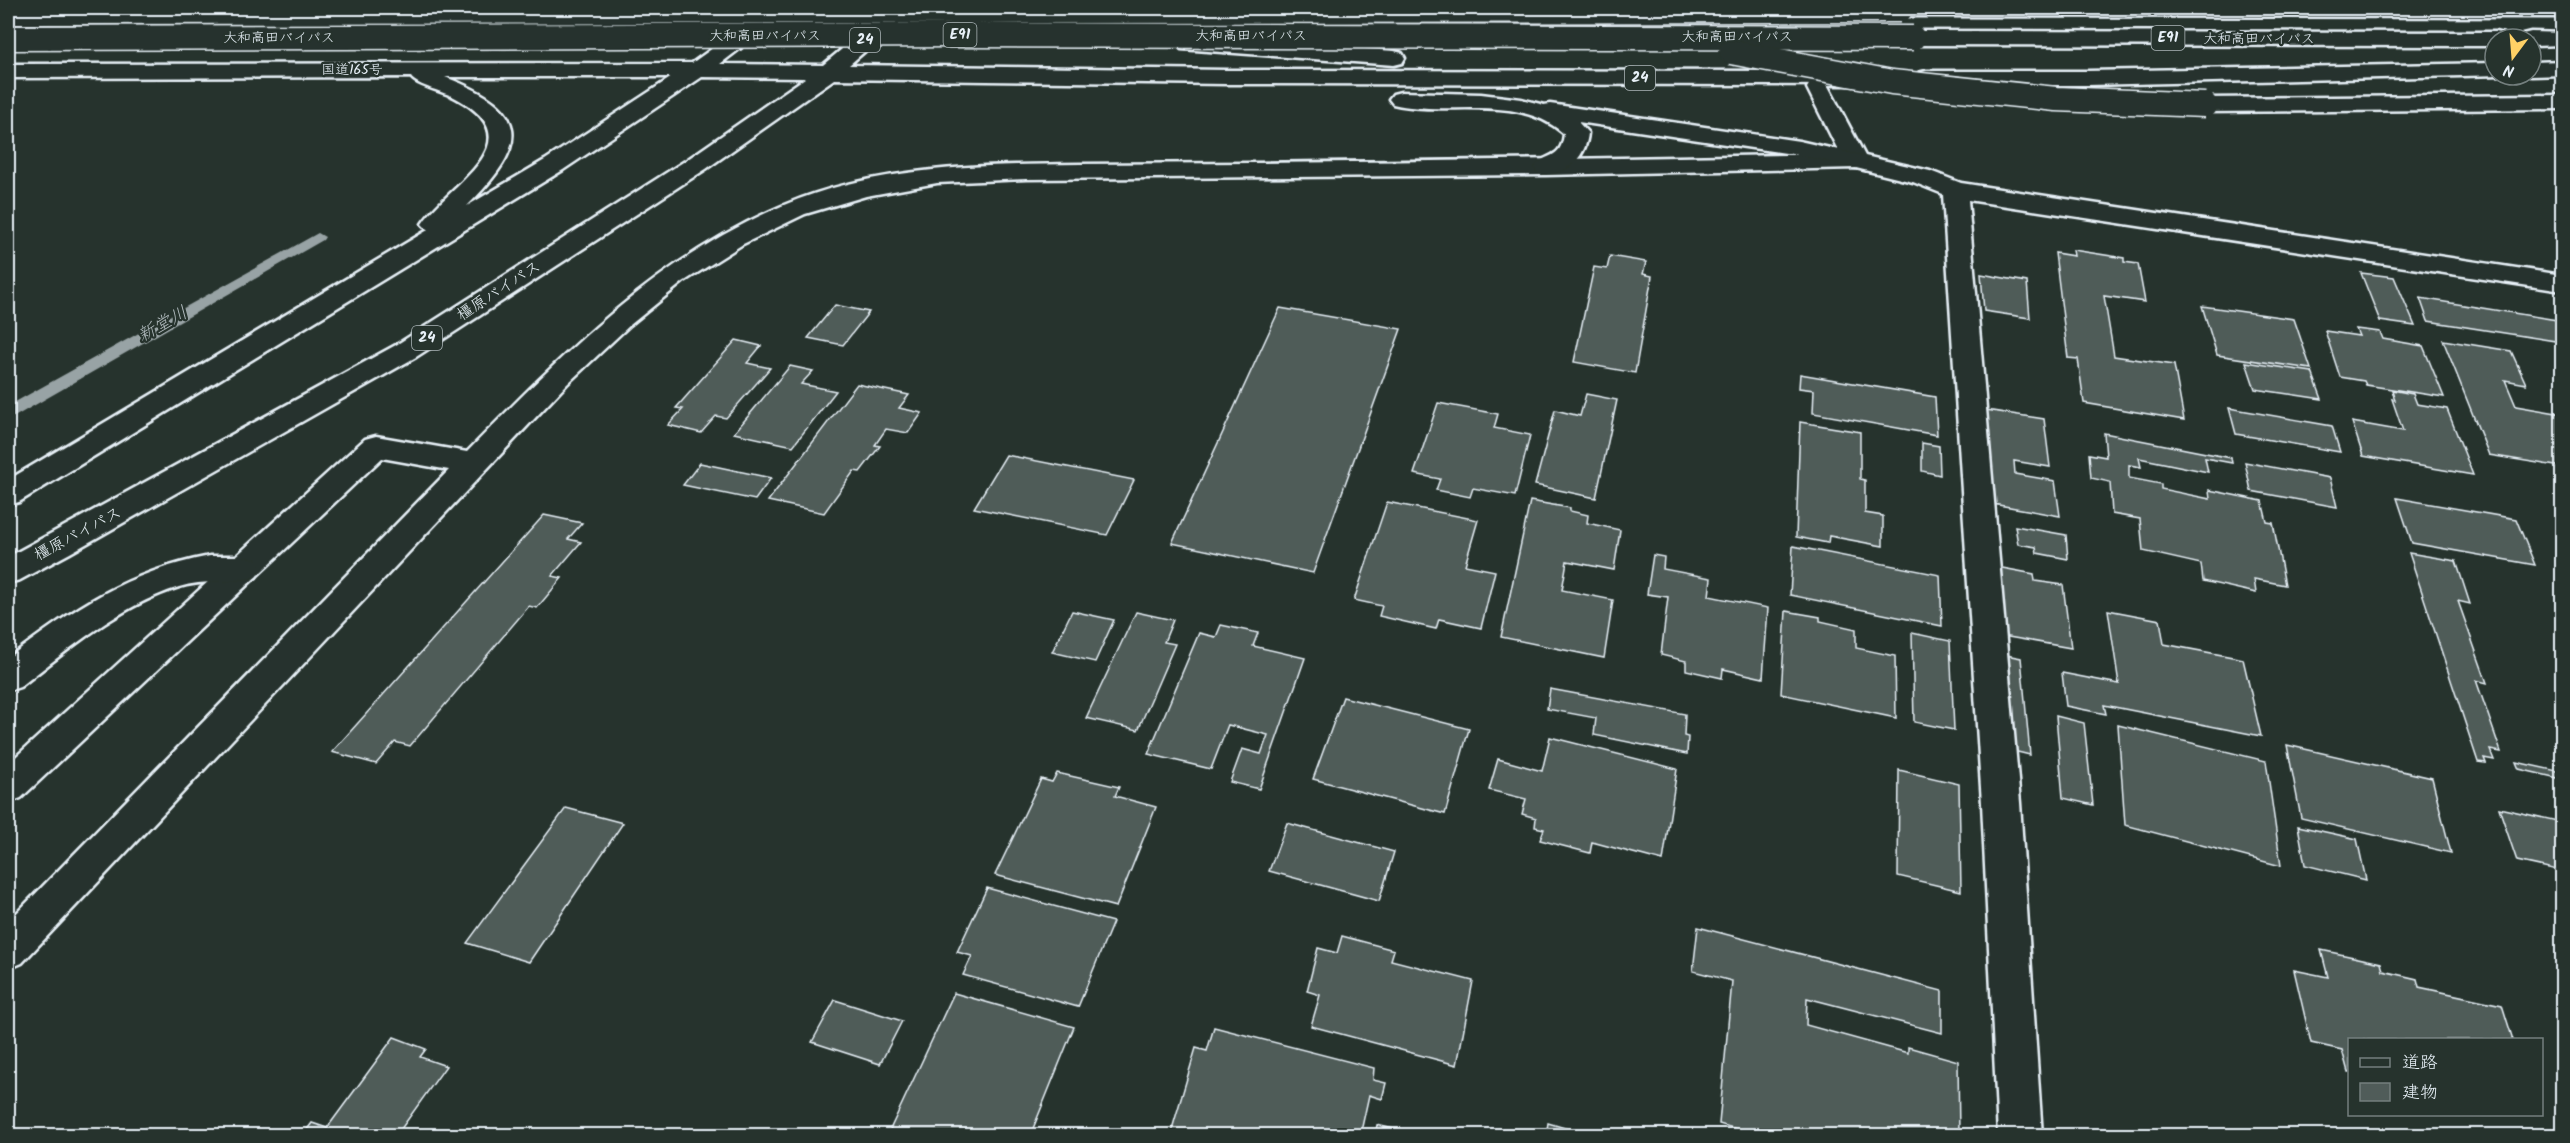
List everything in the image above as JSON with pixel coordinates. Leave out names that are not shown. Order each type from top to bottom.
[{"type":"main road","points":[[8,494],[554,165],[697,70],[782,8]]},
{"type":"main road","points":[[903,8],[1211,46],[1389,58],[1548,78]]},
{"type":"main road","name":"橿原バイパス","points":[[8,571],[59,545],[405,351],[697,164],[827,72],[903,8]]},
{"type":"main road","points":[[1556,8],[1729,52],[1892,82],[2056,99],[2205,105],[2562,102]]},
{"type":"main road","name":"大和高田バイパス","points":[[8,12],[2562,11]]},
{"type":"main road","name":"大和高田バイパス","points":[[8,38],[968,35],[2483,39]]},
{"type":"main road","points":[[2543,39],[2562,39]]},
{"type":"main road","points":[[2543,69],[2562,68]]},
{"type":"main road","points":[[392,70],[449,85],[470,96],[497,119],[502,133],[500,149],[489,167],[407,254]]},
{"type":"main road","name":"国道165号","points":[[8,71],[697,70],[827,72]]},
{"type":"main road","name":"24","points":[[827,72],[1227,77],[2088,78],[2483,70]]},
{"type":"main road","points":[[827,72],[1022,88],[1439,100],[1530,108],[1799,148],[1921,176],[1955,190],[2562,284]]},
{"type":"main road","points":[[1818,88],[1856,161]]},
{"type":"main road","points":[[1530,108],[1561,119],[1576,134],[1576,147],[1568,160],[1546,168]]},
{"type":"main road","points":[[8,950],[573,362],[620,319],[674,276],[744,233],[796,209],[862,189],[937,176],[1026,172],[1546,168],[1856,161]]},
{"type":"main road","points":[[1955,190],[2001,803],[2020,1136]]},
{"type":"main road","points":[[8,787],[375,446],[473,464]]},
{"type":"main road","points":[[8,582],[59,545]]},
{"type":"main road","points":[[8,677],[85,620],[137,590],[191,571],[218,566],[244,568]]},
{"type":"building","points":[[2073,250],[2124,258],[2124,262],[2138,264],[2145,302],[2104,296],[2114,356],[2174,365],[2184,420],[2084,403],[2078,359],[2068,358],[2055,253],[2074,256]]},
{"type":"building","points":[[1610,256],[1646,262],[1643,274],[1652,276],[1635,373],[1574,362],[1594,267],[1607,269]]},
{"type":"building","points":[[2361,273],[2394,277],[2415,326],[2380,321]]},
{"type":"building","points":[[1981,274],[2027,282],[2030,318],[1984,311]]},
{"type":"building","points":[[2420,298],[2557,320],[2562,331],[2562,342],[2428,321]]},
{"type":"building","points":[[835,305],[869,312],[843,345],[808,338]]},
{"type":"building","points":[[2202,306],[2294,319],[2311,369],[2217,355]]},
{"type":"building","points":[[1280,308],[1401,329],[1313,573],[1172,543]]},
{"type":"building","points":[[2356,329],[2380,332],[2383,339],[2423,346],[2444,397],[2366,385],[2364,381],[2340,377],[2325,331],[2359,336]]},
{"type":"building","points":[[736,340],[761,346],[747,363],[770,368],[726,418],[716,416],[701,433],[668,425],[683,409],[676,408]]},
{"type":"building","points":[[2443,340],[2511,351],[2526,384],[2505,380],[2516,406],[2562,414],[2562,467],[2489,455]]},
{"type":"building","points":[[2246,362],[2312,372],[2322,399],[2255,389]]},
{"type":"building","points":[[790,366],[813,371],[801,384],[836,391],[793,446],[734,433]]},
{"type":"building","points":[[1800,374],[1935,397],[1937,435],[1813,413],[1814,390],[1799,388]]},
{"type":"building","points":[[857,384],[909,395],[899,408],[922,413],[908,433],[886,429],[875,445],[880,446],[860,472],[854,471],[824,513],[768,501]]},
{"type":"building","points":[[2392,390],[2413,394],[2417,404],[2447,409],[2473,475],[2363,456],[2352,422],[2403,431],[2392,399],[2395,400]]},
{"type":"building","points":[[1586,394],[1617,400],[1596,498],[1535,485],[1555,410],[1580,416]]},
{"type":"building","points":[[1438,403],[1498,414],[1494,428],[1530,435],[1515,496],[1473,488],[1470,497],[1436,490],[1440,479],[1414,474]]},
{"type":"building","points":[[2229,408],[2332,426],[2340,452],[2236,434]]},
{"type":"building","points":[[1986,410],[2044,419],[2050,467],[2014,461],[2015,474],[2055,481],[2060,516],[1993,504]]},
{"type":"building","points":[[1800,422],[1860,432],[1860,479],[1865,480],[1865,513],[1883,516],[1883,546],[1829,536],[1828,543],[1796,537]]},
{"type":"building","points":[[2104,433],[2231,458],[2232,463],[2205,458],[2208,472],[2139,458],[2141,467],[2129,465],[2129,478],[2161,484],[2161,489],[2210,499],[2209,490],[2262,501],[2267,522],[2273,523],[2285,585],[2254,579],[2256,593],[2203,581],[2201,564],[2143,551],[2140,519],[2112,514],[2110,482],[2091,478],[2089,454],[2106,457]]},
{"type":"building","points":[[1922,443],[1939,446],[1940,475],[1922,471]]},
{"type":"building","points":[[1006,455],[1134,480],[1107,535],[974,508]]},
{"type":"building","points":[[2245,462],[2330,478],[2337,507],[2251,491]]},
{"type":"building","points":[[700,463],[771,478],[755,500],[683,485]]},
{"type":"building","points":[[2397,498],[2516,519],[2535,565],[2412,543]]},
{"type":"building","points":[[1530,501],[1570,508],[1570,511],[1588,515],[1587,523],[1620,530],[1614,570],[1567,561],[1562,590],[1613,600],[1604,658],[1501,637]]},
{"type":"building","points":[[1387,502],[1478,520],[1465,565],[1495,571],[1481,628],[1439,619],[1436,629],[1379,616],[1382,606],[1354,600]]},
{"type":"building","points":[[544,515],[582,523],[568,539],[581,542],[552,576],[562,578],[537,608],[529,606],[410,746],[395,742],[376,764],[332,752]]},
{"type":"building","points":[[2015,526],[2066,535],[2068,559],[2037,553],[2036,547],[2018,544]]},
{"type":"building","points":[[1793,546],[1940,575],[1942,626],[1790,595]]},
{"type":"building","points":[[2409,553],[2456,561],[2470,604],[2458,601],[2487,683],[2476,680],[2501,752],[2490,750],[2494,760],[2484,758],[2486,763],[2478,762]]},
{"type":"building","points":[[1653,555],[1664,557],[1663,569],[1711,578],[1709,596],[1768,608],[1763,678],[1723,669],[1722,678],[1686,670],[1686,661],[1661,655],[1668,597],[1647,594]]},
{"type":"building","points":[[1997,567],[2034,574],[2035,581],[2063,585],[2071,648],[2003,636]]},
{"type":"building","points":[[2108,610],[2160,620],[2164,644],[2243,659],[2261,736],[2104,705],[2106,714],[2066,706],[2062,673],[2119,684]]},
{"type":"building","points":[[1072,611],[1114,620],[1095,662],[1052,652]]},
{"type":"building","points":[[1786,611],[1820,617],[1820,621],[1856,629],[1856,648],[1895,656],[1896,718],[1781,694]]},
{"type":"building","points":[[1136,612],[1173,620],[1164,642],[1175,644],[1138,730],[1086,718]]},
{"type":"building","points":[[1221,625],[1258,633],[1253,646],[1305,658],[1259,789],[1230,782],[1242,749],[1261,754],[1268,735],[1228,725],[1211,769],[1148,754],[1199,633],[1216,637]]},
{"type":"building","points":[[1912,633],[1950,641],[1954,730],[1914,722]]},
{"type":"building","points":[[2001,654],[2021,658],[2030,755],[2009,750]]},
{"type":"building","points":[[1550,689],[1685,714],[1684,736],[1688,737],[1687,754],[1594,735],[1596,718],[1547,709]]},
{"type":"building","points":[[1343,697],[1469,729],[1445,814],[1313,779]]},
{"type":"building","points":[[2056,716],[2084,723],[2093,805],[2063,798]]},
{"type":"building","points":[[2118,725],[2266,761],[2281,866],[2125,825]]},
{"type":"building","points":[[1550,737],[1677,769],[1663,861],[1592,842],[1590,853],[1540,840],[1544,829],[1535,827],[1536,818],[1522,814],[1526,799],[1489,790],[1498,759],[1542,771]]},
{"type":"building","points":[[2287,745],[2432,778],[2451,853],[2301,818]]},
{"type":"building","points":[[2516,762],[2562,772],[2562,779],[2519,769]]},
{"type":"building","points":[[1899,770],[1959,784],[1961,891],[1898,876]]},
{"type":"building","points":[[1057,773],[1119,787],[1115,796],[1156,807],[1116,907],[995,875],[1041,779],[1052,782]]},
{"type":"building","points":[[566,808],[623,823],[529,962],[467,943]]},
{"type":"building","points":[[2499,808],[2562,822],[2562,871],[2517,861]]},
{"type":"building","points":[[1287,823],[1394,852],[1379,901],[1269,871]]},
{"type":"building","points":[[2298,826],[2357,839],[2366,880],[2305,865]]},
{"type":"building","points":[[987,888],[1113,922],[1078,1007],[963,975],[972,956],[957,952]]},
{"type":"building","points":[[1698,927],[1942,991],[1942,1033],[1807,998],[1806,1025],[1908,1053],[1908,1047],[1958,1061],[1959,1136],[1761,1136],[1719,1124],[1732,981],[1693,971]]},
{"type":"building","points":[[1342,936],[1394,950],[1391,960],[1473,981],[1457,1065],[1311,1026],[1320,995],[1307,991],[1318,948],[1337,953]]},
{"type":"building","points":[[2321,950],[2381,963],[2383,971],[2417,979],[2419,987],[2502,1005],[2512,1038],[2348,1038],[2348,1072],[2342,1050],[2311,1043],[2294,970],[2328,977]]},
{"type":"building","points":[[954,993],[1074,1027],[1030,1136],[887,1136]]},
{"type":"building","points":[[835,1000],[902,1021],[880,1064],[812,1042]]},
{"type":"building","points":[[1214,1027],[1374,1068],[1373,1080],[1386,1083],[1382,1099],[1369,1095],[1360,1136],[1170,1136],[1196,1048],[1207,1051]]},
{"type":"building","points":[[394,1037],[426,1049],[420,1057],[446,1066],[396,1136],[302,1136],[312,1123],[327,1128]]},
{"type":"building","points":[[1548,1123],[1592,1136],[1546,1136]]},
{"type":"building","points":[[1377,1125],[1422,1136],[1375,1136]]},
{"type":"building","points":[[145,1128],[169,1136],[139,1136]]},
{"type":"waterway","name":"新堂川","points":[[8,413],[318,237]]}]
